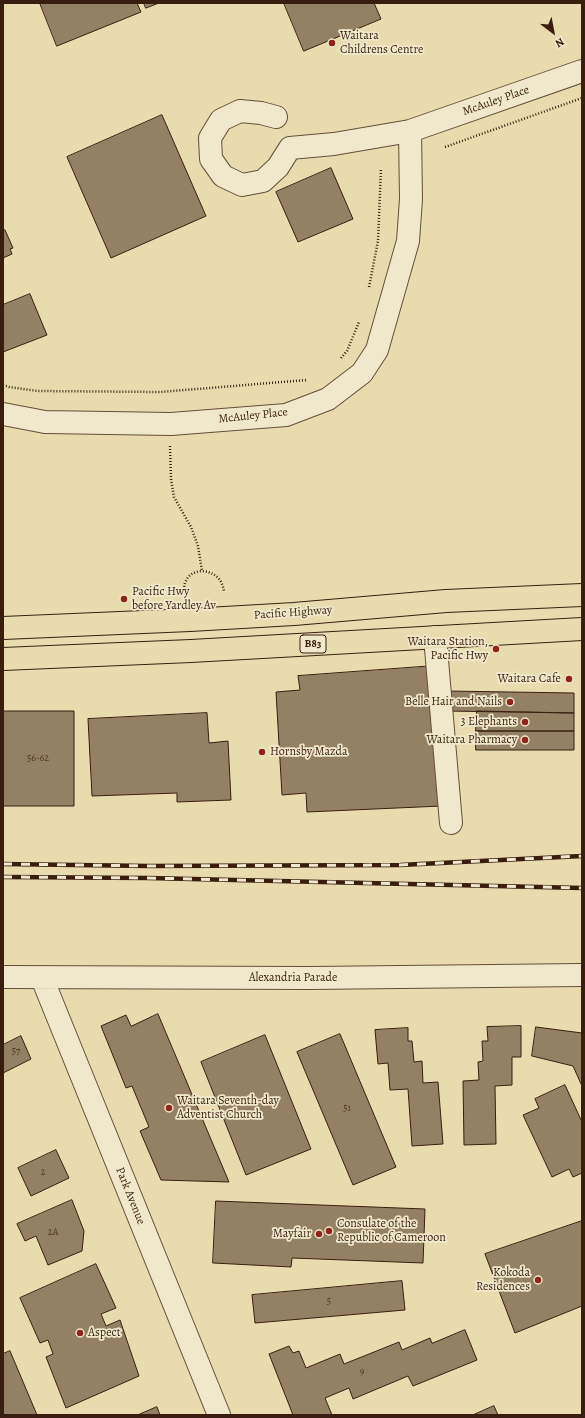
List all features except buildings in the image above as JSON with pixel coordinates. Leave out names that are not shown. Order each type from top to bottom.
[{"type":"main road","name":"Pacific Highway","points":[[3,628],[190,620],[294,614],[446,601],[582,595]]},
{"type":"main road","name":"B83","points":[[3,659],[183,651],[582,629]]},
{"type":"street","name":"McAuley Place","points":[[276,117],[261,113],[240,111],[221,120],[210,138],[211,159],[223,176],[242,184],[263,181],[278,167],[290,148],[334,144],[410,131],[582,71]]},
{"type":"street","name":"McAuley Place","points":[[3,414],[44,422],[171,424],[286,415],[328,399],[362,373],[377,350],[408,242],[410,199],[410,131]]},
{"type":"street","points":[[435,637],[451,823]]},
{"type":"street","name":"Alexandria Parade","points":[[3,977],[310,978],[582,975]]},
{"type":"street","name":"Park Avenue","points":[[42,978],[219,1415]]},
{"type":"path","points":[[444,147],[582,98]]},
{"type":"path","points":[[369,287],[378,241],[381,168]]},
{"type":"path","points":[[340,360],[347,351],[362,317]]},
{"type":"path","points":[[3,385],[38,391],[160,392],[303,382],[312,379]]},
{"type":"path","points":[[170,439],[171,479],[174,497],[193,533],[198,546],[202,571]]},
{"type":"path","points":[[184,593],[185,582],[192,574],[202,571],[213,573],[221,580],[224,591]]},
{"type":"railway","points":[[3,864],[149,866],[400,865],[582,856]]},
{"type":"railway","points":[[3,877],[148,878],[582,888]]},
{"type":"place","name":"Waitara Childrens Centre","points":[[332,43]]},
{"type":"place","name":"Pacific Hwy before Yardley Av","points":[[124,599]]},
{"type":"place","name":"Waitara Station, Pacific Hwy","points":[[496,649]]},
{"type":"place","name":"Waitara Cafe","points":[[569,679]]},
{"type":"place","name":"Belle Hair and Nails","points":[[510,702]]},
{"type":"place","name":"3 Elephants","points":[[525,722]]},
{"type":"place","name":"Waitara Pharmacy","points":[[525,740]]},
{"type":"place","name":"Hornsby Mazda","points":[[262,752]]},
{"type":"place","name":"Waitara Seventh-day Adventist Church","points":[[169,1108]]},
{"type":"place","name":"Consulate of the Republic of Cameroon","points":[[329,1231]]},
{"type":"place","name":"Mayfair","points":[[319,1234]]},
{"type":"place","name":"Kokoda Residences","points":[[538,1280]]},
{"type":"place","name":"Aspect","points":[[80,1333]]}]
